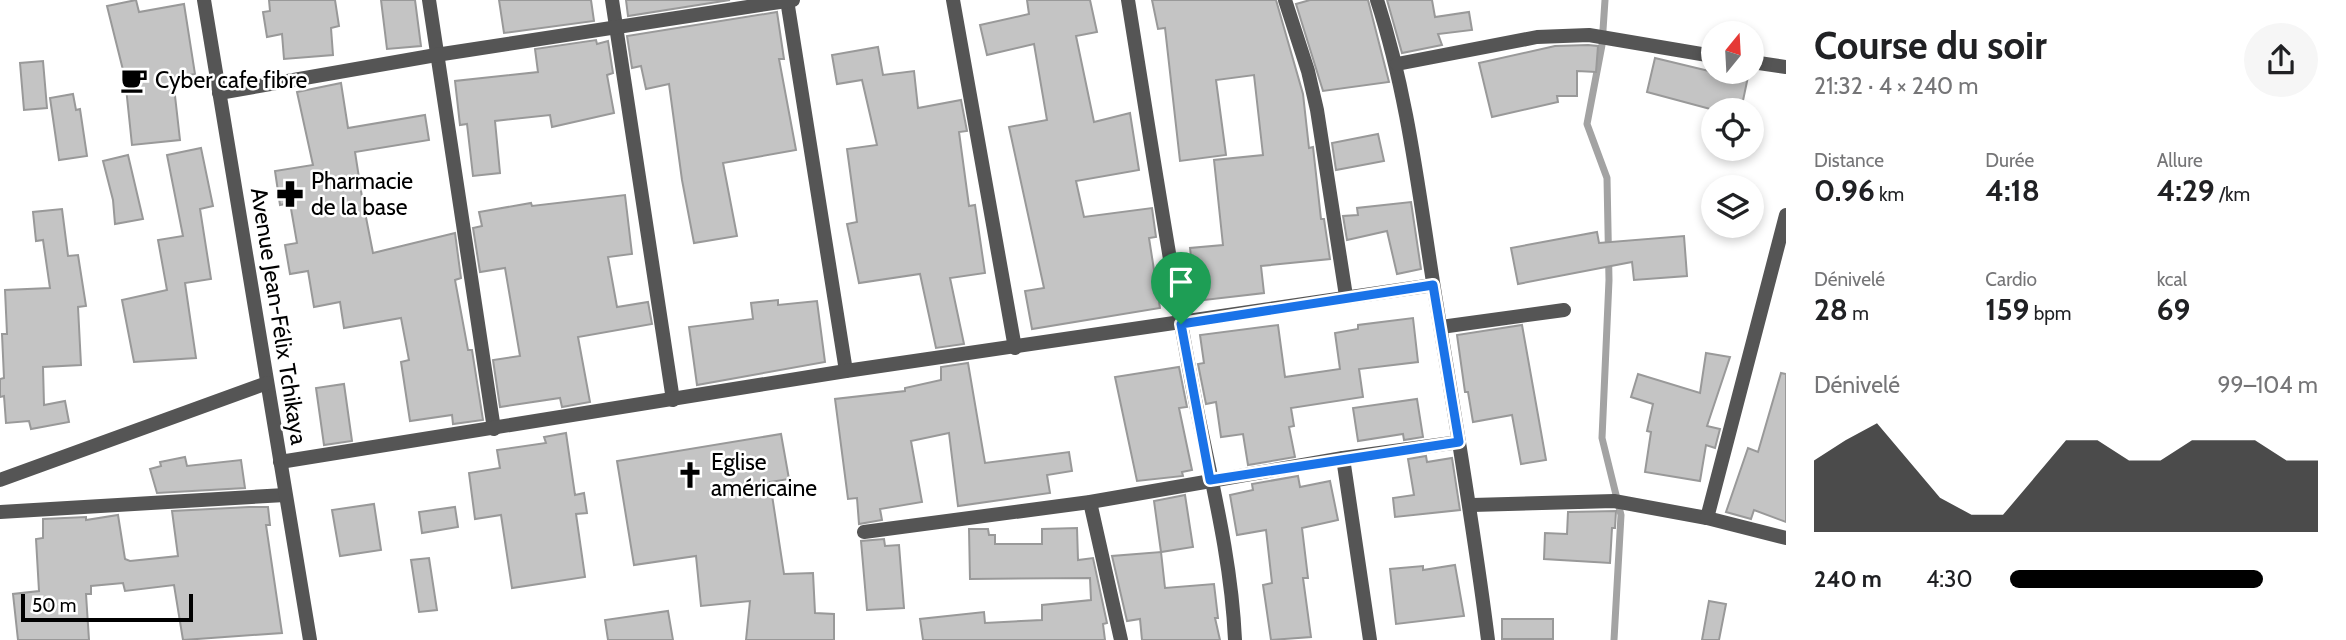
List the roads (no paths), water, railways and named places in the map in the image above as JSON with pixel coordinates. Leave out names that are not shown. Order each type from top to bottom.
[{"type":"street","name":"Avenue Jean-Félix Tchikaya","points":[[204,0],[310,640]]},
{"type":"street","points":[[429,0],[494,429]]},
{"type":"street","points":[[612,0],[673,400]]},
{"type":"street","points":[[219,93],[436,55],[789,0],[846,371]]},
{"type":"street","points":[[953,0],[1015,348]]},
{"type":"street","points":[[1128,0],[1181,324],[1210,480],[1224,532],[1235,640]]},
{"type":"street","points":[[1285,0],[1308,71],[1317,110],[1346,296]]},
{"type":"street","points":[[1377,0],[1397,64],[1459,442],[1472,505],[1488,640]]},
{"type":"street","points":[[1397,64],[1537,37],[1589,35],[1701,54]]},
{"type":"street","points":[[1764,64],[1786,67]]},
{"type":"street","points":[[1707,518],[1786,215]]},
{"type":"street","points":[[280,462],[846,371],[1433,285]]},
{"type":"street","points":[[1441,327],[1564,310]]},
{"type":"street","points":[[0,480],[267,383]]},
{"type":"street","points":[[864,532],[1090,502],[1343,458],[1459,442]]},
{"type":"street","points":[[1343,458],[1370,640]]},
{"type":"street","points":[[0,512],[285,495]]},
{"type":"street","points":[[1472,505],[1605,500],[1707,518],[1786,538]]},
{"type":"street","points":[[1090,502],[1121,640]]},
{"type":"waterway","points":[[1605,0],[1602,45],[1587,124],[1607,178],[1609,280],[1602,438],[1621,515],[1614,640]]},
{"type":"place","name":"Cyber cafe fibre","points":[[134,80]]},
{"type":"place","name":"Pharmacie de la base","points":[[290,194]]},
{"type":"place","name":"Eglise américaine","points":[[690,475]]}]
